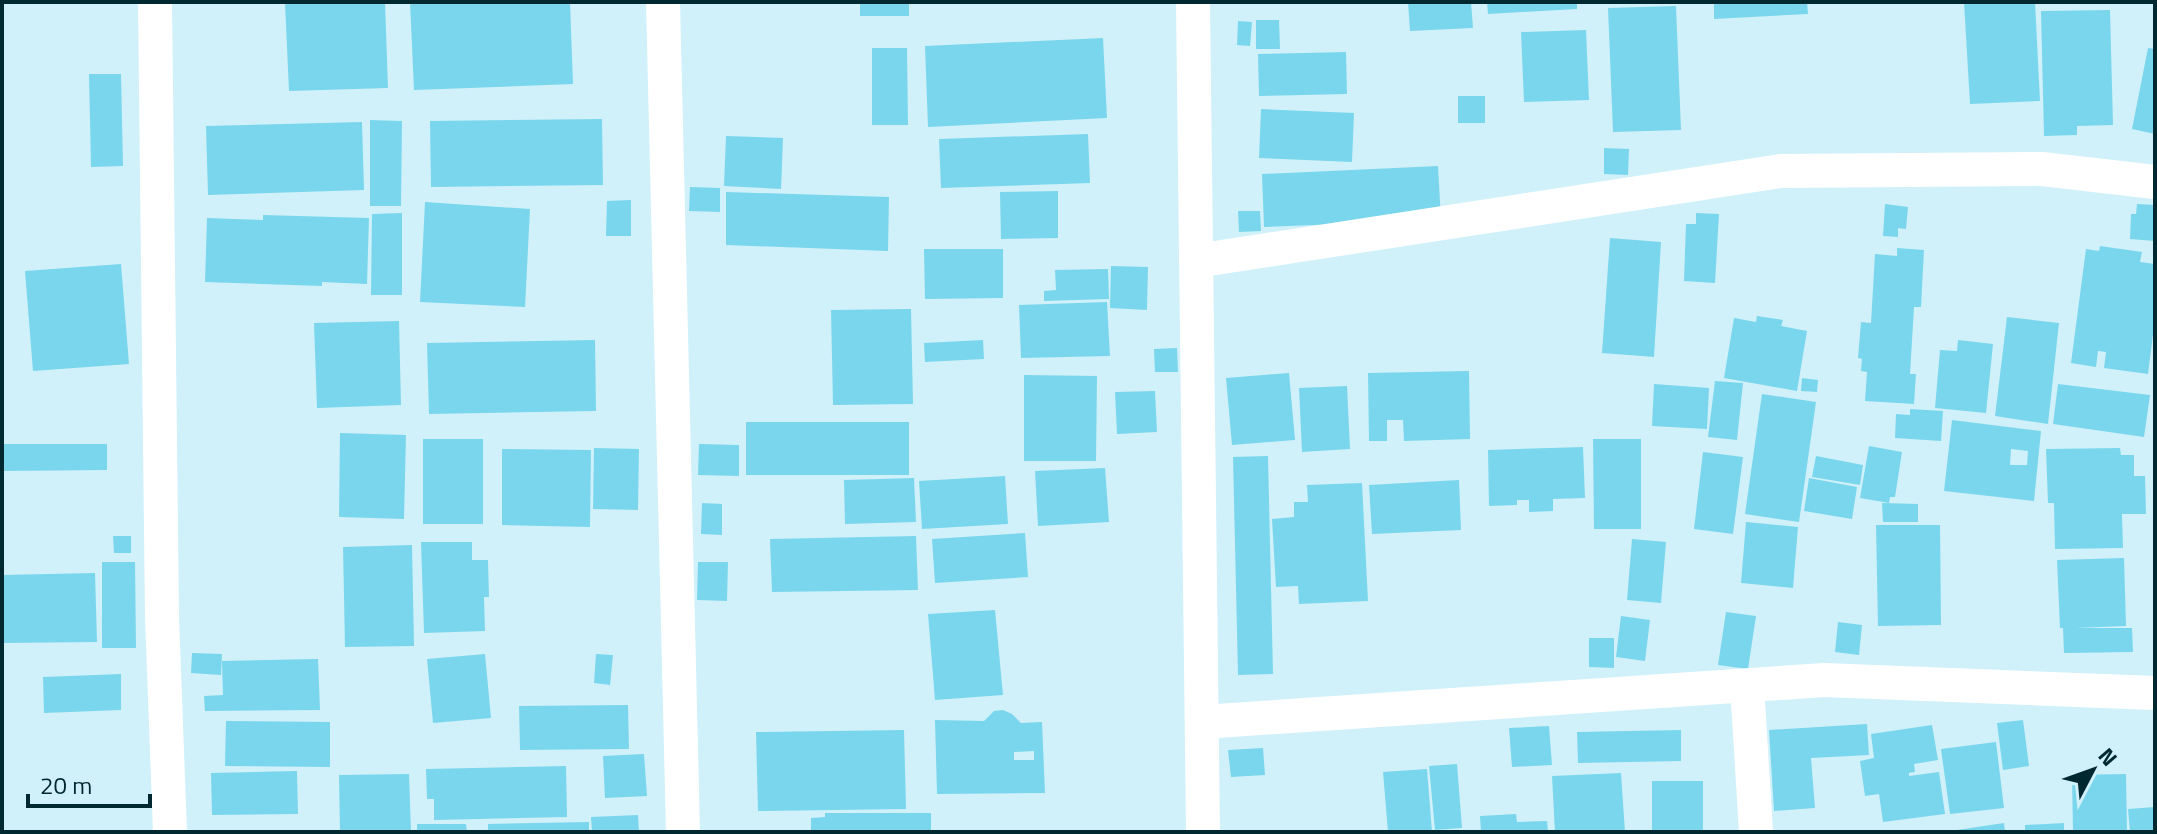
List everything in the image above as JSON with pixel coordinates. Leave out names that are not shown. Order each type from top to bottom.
[{"type":"street","points":[[155,2],[162,617],[170,832]]},
{"type":"street","points":[[663,2],[683,832]]},
{"type":"street","points":[[1193,2],[1203,832]]},
{"type":"street","points":[[1196,261],[1781,171],[2042,169],[2155,182]]},
{"type":"street","points":[[1202,722],[1824,680],[2155,693]]},
{"type":"street","points":[[1747,686],[1756,832]]},
{"type":"building","points":[[385,2],[388,88],[289,91],[285,3]]},
{"type":"building","points":[[410,2],[570,2],[573,84],[414,90]]},
{"type":"building","points":[[860,2],[909,2],[909,16],[860,16]]},
{"type":"building","points":[[1408,2],[1471,2],[1473,28],[1410,31]]},
{"type":"building","points":[[1487,2],[1577,2],[1577,9],[1488,14]]},
{"type":"building","points":[[1714,2],[1807,2],[1808,14],[1714,19]]},
{"type":"building","points":[[1964,2],[2035,2],[2040,101],[1970,104]]},
{"type":"building","points":[[1676,6],[1681,130],[1613,132],[1608,8]]},
{"type":"building","points":[[2110,10],[2113,125],[2077,126],[2077,135],[2044,136],[2041,11]]},
{"type":"building","points":[[1256,20],[1279,20],[1280,49],[1256,49]]},
{"type":"building","points":[[1238,21],[1252,22],[1250,46],[1237,45]]},
{"type":"building","points":[[1586,30],[1589,100],[1524,102],[1521,32]]},
{"type":"building","points":[[1103,38],[1107,118],[928,127],[925,46]]},
{"type":"building","points":[[872,48],[907,48],[908,125],[872,125]]},
{"type":"building","points":[[2148,48],[2155,49],[2155,134],[2132,129]]},
{"type":"building","points":[[1346,52],[1347,94],[1259,96],[1258,54]]},
{"type":"building","points":[[89,74],[121,74],[123,166],[91,167]]},
{"type":"building","points":[[1458,96],[1485,96],[1485,123],[1458,123]]},
{"type":"building","points":[[1261,109],[1354,113],[1352,162],[1259,158]]},
{"type":"building","points":[[602,119],[603,185],[431,187],[430,121]]},
{"type":"building","points":[[370,120],[402,121],[401,206],[370,206]]},
{"type":"building","points":[[362,122],[364,190],[208,195],[206,126]]},
{"type":"building","points":[[1088,134],[1090,183],[941,188],[939,139]]},
{"type":"building","points":[[726,136],[783,138],[781,189],[724,186]]},
{"type":"building","points":[[1604,148],[1629,149],[1628,175],[1604,174]]},
{"type":"building","points":[[1438,166],[1441,220],[1264,227],[1262,174]]},
{"type":"building","points":[[690,187],[720,188],[720,212],[689,211]]},
{"type":"building","points":[[1058,191],[1058,238],[1001,239],[1000,192]]},
{"type":"building","points":[[726,192],[889,197],[888,251],[726,245]]},
{"type":"building","points":[[631,200],[631,236],[606,236],[607,201]]},
{"type":"building","points":[[425,202],[530,209],[525,307],[420,302]]},
{"type":"building","points":[[1885,204],[1908,207],[1906,229],[1898,228],[1898,237],[1883,236]]},
{"type":"building","points":[[2137,204],[2155,205],[2155,241],[2130,239],[2131,214],[2136,214]]},
{"type":"building","points":[[1238,211],[1260,211],[1261,231],[1239,232]]},
{"type":"building","points":[[402,213],[402,295],[371,295],[372,214]]},
{"type":"building","points":[[1696,213],[1719,214],[1715,283],[1684,281],[1686,224],[1696,224]]},
{"type":"building","points":[[263,215],[369,218],[367,284],[322,282],[322,286],[205,282],[207,218],[263,220]]},
{"type":"building","points":[[1610,238],[1661,242],[1654,357],[1602,353]]},
{"type":"building","points":[[2100,246],[2142,252],[2140,262],[2155,264],[2155,319],[2148,374],[2104,368],[2106,352],[2098,351],[2096,367],[2071,363],[2086,249],[2099,251]]},
{"type":"building","points":[[1897,248],[1924,250],[1921,307],[1914,307],[1910,374],[1916,374],[1914,404],[1865,401],[1867,372],[1861,371],[1862,359],[1858,358],[1861,322],[1871,323],[1875,254],[1897,256]]},
{"type":"building","points":[[924,249],[1003,249],[1003,298],[925,299]]},
{"type":"building","points":[[121,264],[129,364],[33,371],[25,271]]},
{"type":"building","points":[[1111,266],[1148,267],[1147,310],[1110,308]]},
{"type":"building","points":[[1108,269],[1109,299],[1044,301],[1044,291],[1056,290],[1055,270]]},
{"type":"building","points":[[1107,302],[1110,356],[1021,358],[1019,305]]},
{"type":"building","points":[[911,309],[913,404],[833,405],[831,310]]},
{"type":"building","points":[[1757,316],[1783,320],[1781,326],[1807,331],[1797,391],[1724,378],[1734,318],[1756,322]]},
{"type":"building","points":[[2007,317],[2059,323],[2048,424],[1995,416]]},
{"type":"building","points":[[399,321],[401,405],[317,408],[314,323]]},
{"type":"building","points":[[595,340],[596,411],[429,414],[427,343]]},
{"type":"building","points":[[983,340],[984,359],[925,362],[924,343]]},
{"type":"building","points":[[1958,340],[1993,344],[1986,413],[1935,408],[1940,350],[1957,351]]},
{"type":"building","points":[[1177,348],[1178,372],[1155,372],[1154,349]]},
{"type":"building","points":[[1469,371],[1470,439],[1404,441],[1403,420],[1387,420],[1387,441],[1369,441],[1368,373]]},
{"type":"building","points":[[1289,373],[1295,440],[1232,445],[1226,378]]},
{"type":"building","points":[[1024,375],[1097,376],[1096,461],[1024,461]]},
{"type":"building","points":[[1802,378],[1818,380],[1817,392],[1801,391]]},
{"type":"building","points":[[1715,381],[1743,383],[1737,440],[1708,437]]},
{"type":"building","points":[[1654,384],[1709,388],[1707,429],[1652,426]]},
{"type":"building","points":[[2058,384],[2150,395],[2144,437],[2053,424]]},
{"type":"building","points":[[1347,386],[1350,449],[1302,452],[1299,388]]},
{"type":"building","points":[[1155,391],[1157,432],[1117,434],[1115,392]]},
{"type":"building","points":[[1762,394],[1816,402],[1799,522],[1745,514]]},
{"type":"building","points":[[1910,409],[1943,411],[1941,441],[1895,438],[1896,414],[1910,415]]},
{"type":"building","points":[[1952,420],[2041,431],[2034,501],[1944,491]],"holes":[[[2011,449],[2028,451],[2027,465],[2010,465]]]},
{"type":"building","points":[[746,422],[909,422],[909,475],[746,475]]},
{"type":"building","points":[[340,433],[406,435],[404,519],[339,517]]},
{"type":"building","points":[[423,439],[483,439],[483,524],[423,524]]},
{"type":"building","points":[[1593,439],[1641,439],[1641,529],[1594,529]]},
{"type":"building","points":[[2,444],[107,444],[107,470],[2,471]]},
{"type":"building","points":[[699,444],[739,445],[739,476],[698,475]]},
{"type":"building","points":[[1869,446],[1902,452],[1895,497],[1890,497],[1889,503],[1860,498]]},
{"type":"building","points":[[1583,447],[1585,498],[1553,499],[1553,511],[1529,512],[1529,500],[1517,500],[1517,505],[1489,506],[1488,450]]},
{"type":"building","points":[[594,448],[639,449],[638,510],[593,509]]},
{"type":"building","points":[[2120,448],[2121,455],[2134,455],[2134,476],[2145,476],[2146,514],[2122,514],[2123,548],[2055,549],[2054,503],[2048,503],[2046,449]]},
{"type":"building","points":[[502,449],[591,450],[590,527],[502,525]]},
{"type":"building","points":[[1703,452],[1743,457],[1733,534],[1694,529]]},
{"type":"building","points":[[1268,456],[1273,674],[1238,675],[1233,457]]},
{"type":"building","points":[[1816,456],[1863,465],[1860,485],[1812,477]]},
{"type":"building","points":[[1105,468],[1109,522],[1038,526],[1035,471]]},
{"type":"building","points":[[1005,476],[1008,524],[922,529],[919,481]]},
{"type":"building","points":[[914,478],[916,522],[845,524],[844,480]]},
{"type":"building","points":[[1809,478],[1857,487],[1852,519],[1804,511]]},
{"type":"building","points":[[1459,480],[1461,530],[1372,534],[1369,485]]},
{"type":"building","points":[[1362,483],[1368,601],[1299,604],[1298,586],[1276,587],[1272,519],[1294,517],[1294,502],[1308,502],[1307,485]]},
{"type":"building","points":[[702,503],[722,504],[722,535],[701,534]]},
{"type":"building","points":[[1882,503],[1918,504],[1918,522],[1883,522]]},
{"type":"building","points":[[1746,522],[1798,527],[1793,588],[1741,583]]},
{"type":"building","points":[[1876,525],[1940,525],[1941,625],[1878,626]]},
{"type":"building","points":[[1025,533],[1028,577],[935,583],[932,539]]},
{"type":"building","points":[[113,536],[131,536],[131,553],[114,553]]},
{"type":"building","points":[[916,536],[918,590],[772,592],[770,539]]},
{"type":"building","points":[[1632,539],[1666,542],[1661,603],[1627,600]]},
{"type":"building","points":[[421,542],[472,542],[472,560],[488,560],[489,597],[484,597],[485,631],[424,633]]},
{"type":"building","points":[[412,545],[414,646],[345,647],[343,547]]},
{"type":"building","points":[[2124,558],[2126,626],[2076,628],[2132,628],[2133,652],[2064,653],[2057,560]]},
{"type":"building","points":[[102,562],[135,562],[136,648],[102,648]]},
{"type":"building","points":[[698,562],[728,562],[727,601],[697,600]]},
{"type":"building","points":[[95,573],[97,642],[2,643],[2,575]]},
{"type":"building","points":[[995,610],[1003,695],[935,700],[928,614]]},
{"type":"building","points":[[1726,612],[1756,616],[1748,669],[1718,665]]},
{"type":"building","points":[[1621,616],[1650,620],[1645,661],[1616,657]]},
{"type":"building","points":[[1838,622],[1862,625],[1859,655],[1835,652]]},
{"type":"building","points":[[1589,638],[1614,638],[1614,668],[1589,667]]},
{"type":"building","points":[[192,653],[222,654],[221,675],[191,673]]},
{"type":"building","points":[[485,654],[491,718],[433,723],[427,659]]},
{"type":"building","points":[[596,654],[613,655],[610,685],[594,683]]},
{"type":"building","points":[[318,659],[320,710],[205,711],[204,696],[223,695],[222,661]]},
{"type":"building","points":[[121,674],[121,710],[44,713],[43,677]]},
{"type":"building","points":[[628,705],[629,749],[520,750],[519,706]]},
{"type":"building","points":[[1003,710],[1012,714],[1021,723],[1042,722],[1045,793],[937,794],[935,720],[984,721],[994,711]],"holes":[[[1034,751],[1034,760],[1014,760],[1014,752]]]},
{"type":"building","points":[[2023,720],[2029,766],[2003,770],[1997,723]]},
{"type":"building","points":[[226,721],[330,722],[330,767],[225,766]]},
{"type":"building","points":[[1867,724],[1869,755],[1811,758],[1815,808],[1774,811],[1769,730]]},
{"type":"building","points":[[1932,725],[1938,760],[1914,764],[1915,772],[1909,773],[1909,776],[1939,772],[1945,814],[1883,822],[1879,794],[1865,796],[1860,761],[1874,758],[1871,734]]},
{"type":"building","points":[[1549,726],[1552,765],[1512,767],[1509,728]]},
{"type":"building","points":[[904,730],[906,809],[758,811],[756,732]]},
{"type":"building","points":[[1681,730],[1681,761],[1578,763],[1577,732]]},
{"type":"building","points":[[1996,742],[2004,808],[1950,814],[1941,749]]},
{"type":"building","points":[[1263,748],[1265,775],[1231,777],[1228,750]]},
{"type":"building","points":[[644,754],[647,796],[605,798],[603,756]]},
{"type":"building","points":[[1457,764],[1462,828],[1435,830],[1429,766]]},
{"type":"building","points":[[566,766],[567,817],[434,820],[434,799],[427,799],[426,769]]},
{"type":"building","points":[[1427,769],[1432,832],[1388,832],[1383,772]]},
{"type":"building","points":[[297,771],[298,814],[212,815],[211,773]]},
{"type":"building","points":[[1621,773],[1625,832],[1555,832],[1552,776]]},
{"type":"building","points":[[409,774],[411,832],[340,832],[339,775]]},
{"type":"building","points":[[2126,774],[2127,832],[2073,832],[2072,775]]},
{"type":"building","points":[[1652,781],[1703,781],[1703,832],[1652,832]]},
{"type":"building","points":[[2155,807],[2155,832],[2130,832],[2128,809]]},
{"type":"building","points":[[825,813],[931,813],[931,832],[811,832],[811,818],[825,817]]},
{"type":"building","points":[[1516,814],[1517,822],[1547,821],[1548,832],[1481,832],[1480,816]]},
{"type":"building","points":[[638,815],[639,832],[592,832],[591,817]]},
{"type":"building","points":[[589,822],[589,832],[488,832],[488,824]]},
{"type":"building","points":[[2004,823],[2005,832],[1957,832],[1957,830]]},
{"type":"building","points":[[2064,823],[2064,832],[2025,832],[2025,825]]},
{"type":"building","points":[[417,824],[466,824],[467,832],[417,832]]}]
